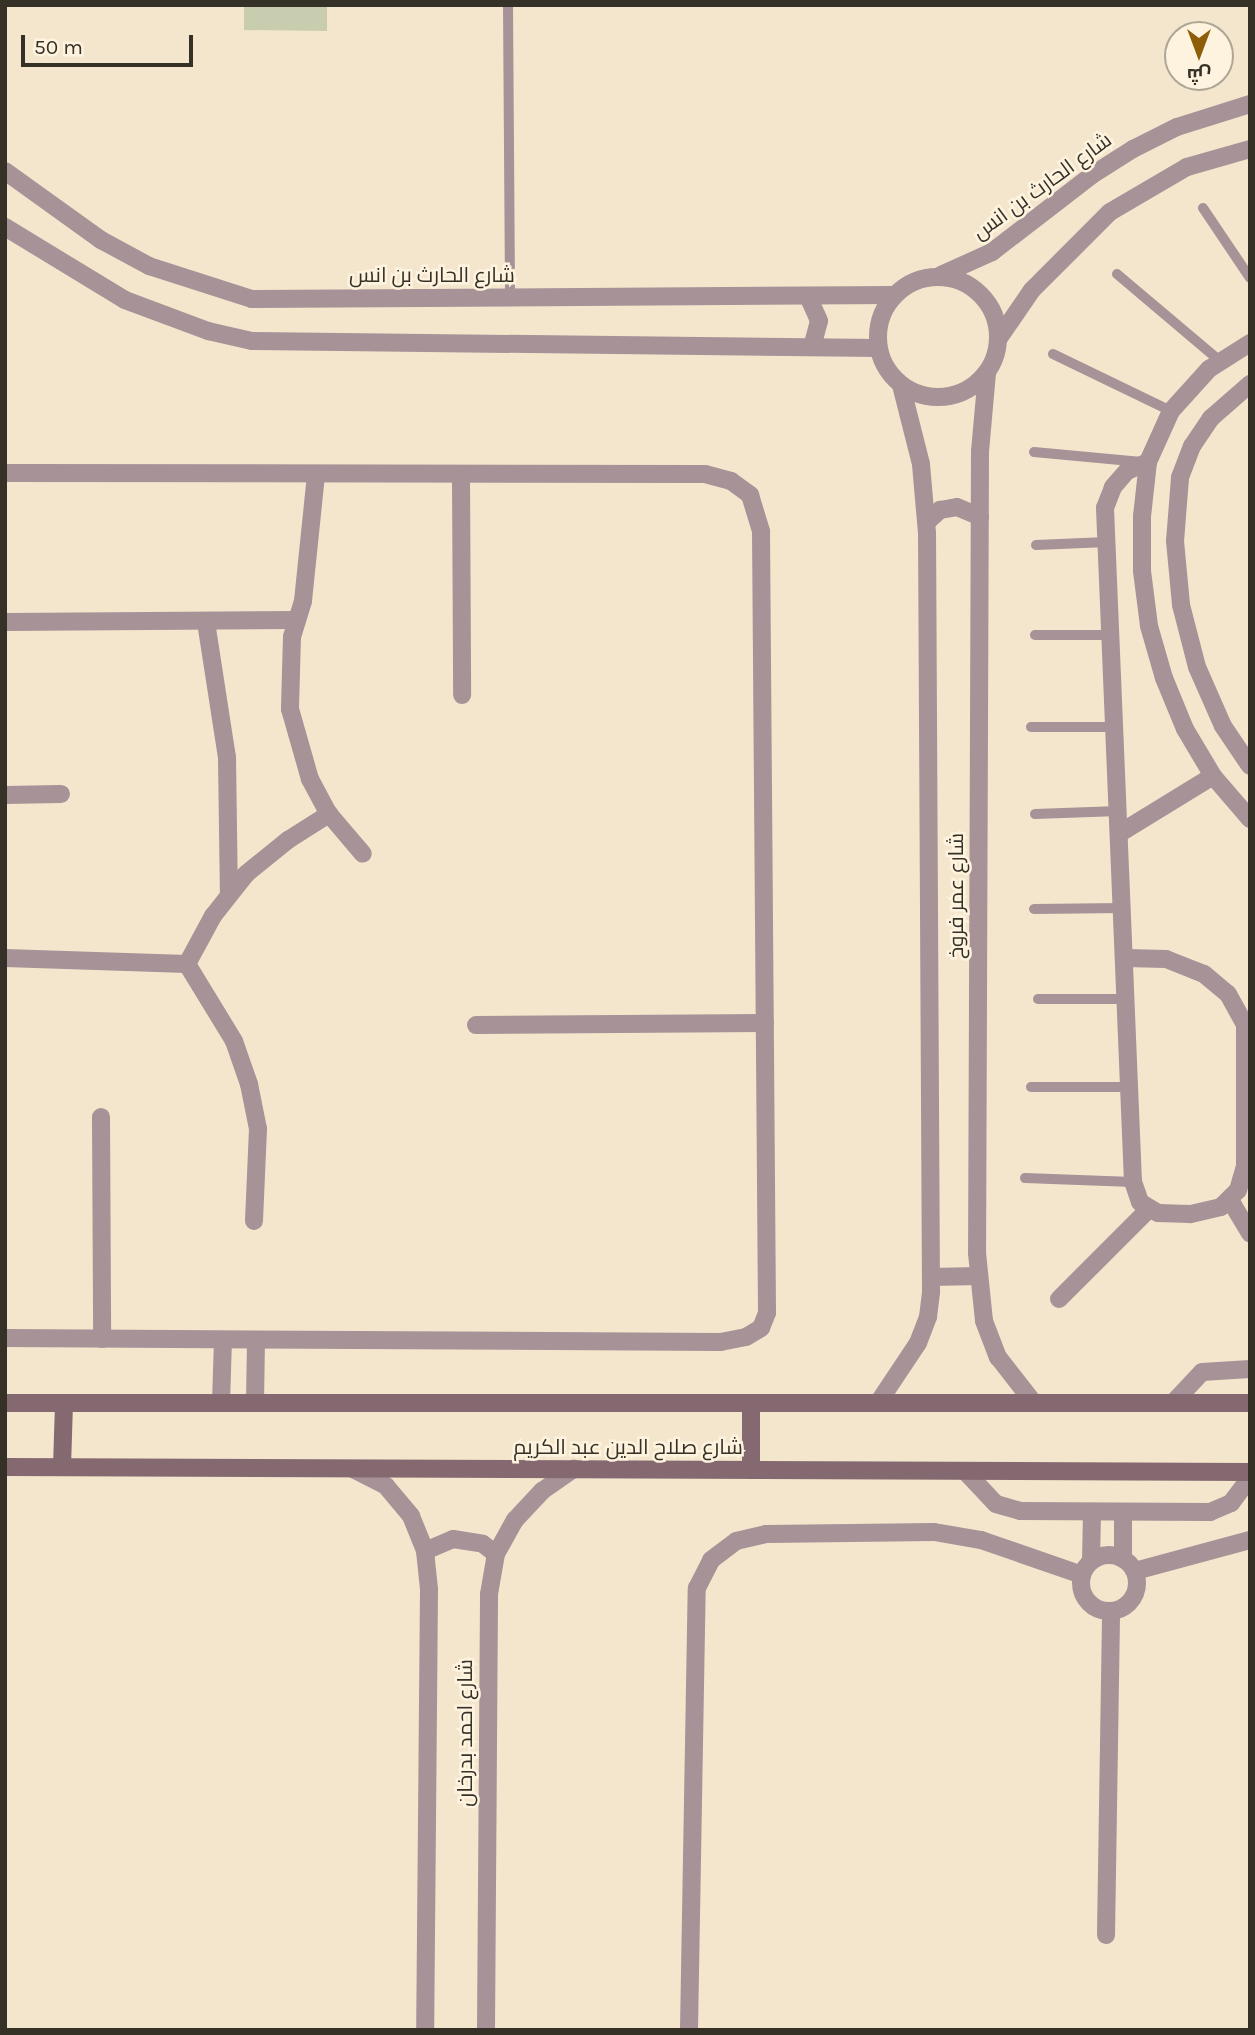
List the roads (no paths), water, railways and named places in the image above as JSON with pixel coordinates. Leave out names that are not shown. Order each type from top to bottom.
[{"type":"main road","name":"شارع صلاح الدين عبد الكريم","points":[[5,1403],[1250,1403]]},
{"type":"main road","points":[[62,1467],[64,1403]]},
{"type":"main road","points":[[751,1403],[751,1470]]},
{"type":"main road","name":"شارع صلاح الدين عبد الكريم","points":[[5,1467],[1250,1472]]},
{"type":"street","name":"شارع الحارث بن انس","points":[[939,276],[992,252],[1092,175],[1133,149],[1177,127],[1250,103]]},
{"type":"street","points":[[999,338],[988,302],[966,284],[939,276],[915,281],[894,295],[880,320],[878,348],[891,375],[901,385],[937,397],[956,395],[987,373],[999,338],[1032,290],[1110,212],[1187,167],[1250,149]]},
{"type":"street","name":"شارع الحارث بن انس","points":[[8,174],[101,240],[149,266],[253,299],[894,295]]},
{"type":"street","points":[[5,227],[125,300],[208,331],[252,341],[878,348]]},
{"type":"street","points":[[808,296],[819,321],[812,347]]},
{"type":"street","points":[[1250,343],[1220,361],[1171,411],[1149,462],[1142,530],[1149,625],[1185,729],[1213,776],[1250,819]]},
{"type":"street","name":"شارع عمر فروخ","points":[[987,373],[980,517],[979,1276],[984,1321],[999,1357],[1034,1403]]},
{"type":"street","points":[[1250,384],[1211,418],[1192,446],[1180,478],[1175,541],[1181,605],[1197,667],[1223,726],[1250,766]]},
{"type":"street","name":"شارع عمر فروخ","points":[[878,1403],[925,1326],[932,1277],[927,522],[921,464],[901,385]]},
{"type":"street","points":[[1126,958],[1166,959],[1204,974],[1228,994],[1245,1024],[1245,1166],[1230,1200],[1221,1207],[1190,1214],[1148,1209],[1134,1193],[1105,508],[1113,487],[1127,471],[1149,462]]},
{"type":"street","points":[[5,473],[705,474],[731,481],[750,495],[761,531],[767,1313],[754,1333],[720,1342],[5,1338]]},
{"type":"street","points":[[316,475],[288,673],[290,709],[310,779],[330,814],[363,854]]},
{"type":"street","points":[[461,475],[462,695]]},
{"type":"street","points":[[927,522],[940,510],[957,506],[980,517]]},
{"type":"street","points":[[5,622],[297,620]]},
{"type":"street","points":[[206,622],[227,758],[229,895]]},
{"type":"street","points":[[1120,833],[1213,776]]},
{"type":"street","points":[[5,795],[61,794]]},
{"type":"street","points":[[187,964],[229,895],[288,839],[330,814]]},
{"type":"street","points":[[5,958],[187,964]]},
{"type":"street","points":[[187,964],[234,1041],[249,1084],[259,1152],[254,1221]]},
{"type":"street","points":[[476,1025],[765,1023]]},
{"type":"street","points":[[102,1117],[102,1339]]},
{"type":"street","points":[[1230,1200],[1250,1233]]},
{"type":"street","points":[[1059,1299],[1148,1209]]},
{"type":"street","points":[[932,1277],[979,1276]]},
{"type":"street","points":[[221,1403],[223,1340]]},
{"type":"street","points":[[256,1340],[256,1403]]},
{"type":"street","points":[[1173,1403],[1202,1372],[1250,1370]]},
{"type":"street","name":"شارع احمد بدرخان","points":[[353,1468],[386,1486],[411,1516],[425,1551],[429,1604],[425,2030]]},
{"type":"street","name":"شارع احمد بدرخان","points":[[486,2030],[489,1594],[496,1554],[524,1510],[541,1491],[574,1469]]},
{"type":"street","points":[[965,1471],[1008,1510],[1220,1510],[1250,1478]]},
{"type":"street","points":[[1092,1512],[1084,1596],[1091,1605],[1111,1612],[1122,1608],[1136,1592],[1129,1565],[1123,1512]]},
{"type":"street","points":[[689,2030],[697,1598],[711,1560],[736,1541],[766,1534],[934,1532],[981,1540],[1087,1568],[1107,1555],[1129,1565],[1250,1540]]},
{"type":"street","points":[[425,1551],[453,1539],[483,1544],[496,1554]]},
{"type":"street","points":[[1106,1935],[1111,1612]]},
{"type":"lane","points":[[508,5],[510,298]]},
{"type":"lane","points":[[1203,208],[1250,278]]},
{"type":"lane","points":[[1117,274],[1220,361]]},
{"type":"lane","points":[[1053,354],[1171,411]]},
{"type":"lane","points":[[1034,452],[1149,462]]},
{"type":"lane","points":[[1036,545],[1107,542]]},
{"type":"lane","points":[[1035,635],[1111,635]]},
{"type":"lane","points":[[1031,727],[1115,727]]},
{"type":"lane","points":[[1035,814],[1119,811]]},
{"type":"lane","points":[[1034,909],[1123,908]]},
{"type":"lane","points":[[1038,999],[1127,999]]},
{"type":"lane","points":[[1031,1087],[1130,1087]]},
{"type":"lane","points":[[1025,1178],[1133,1182]]}]
